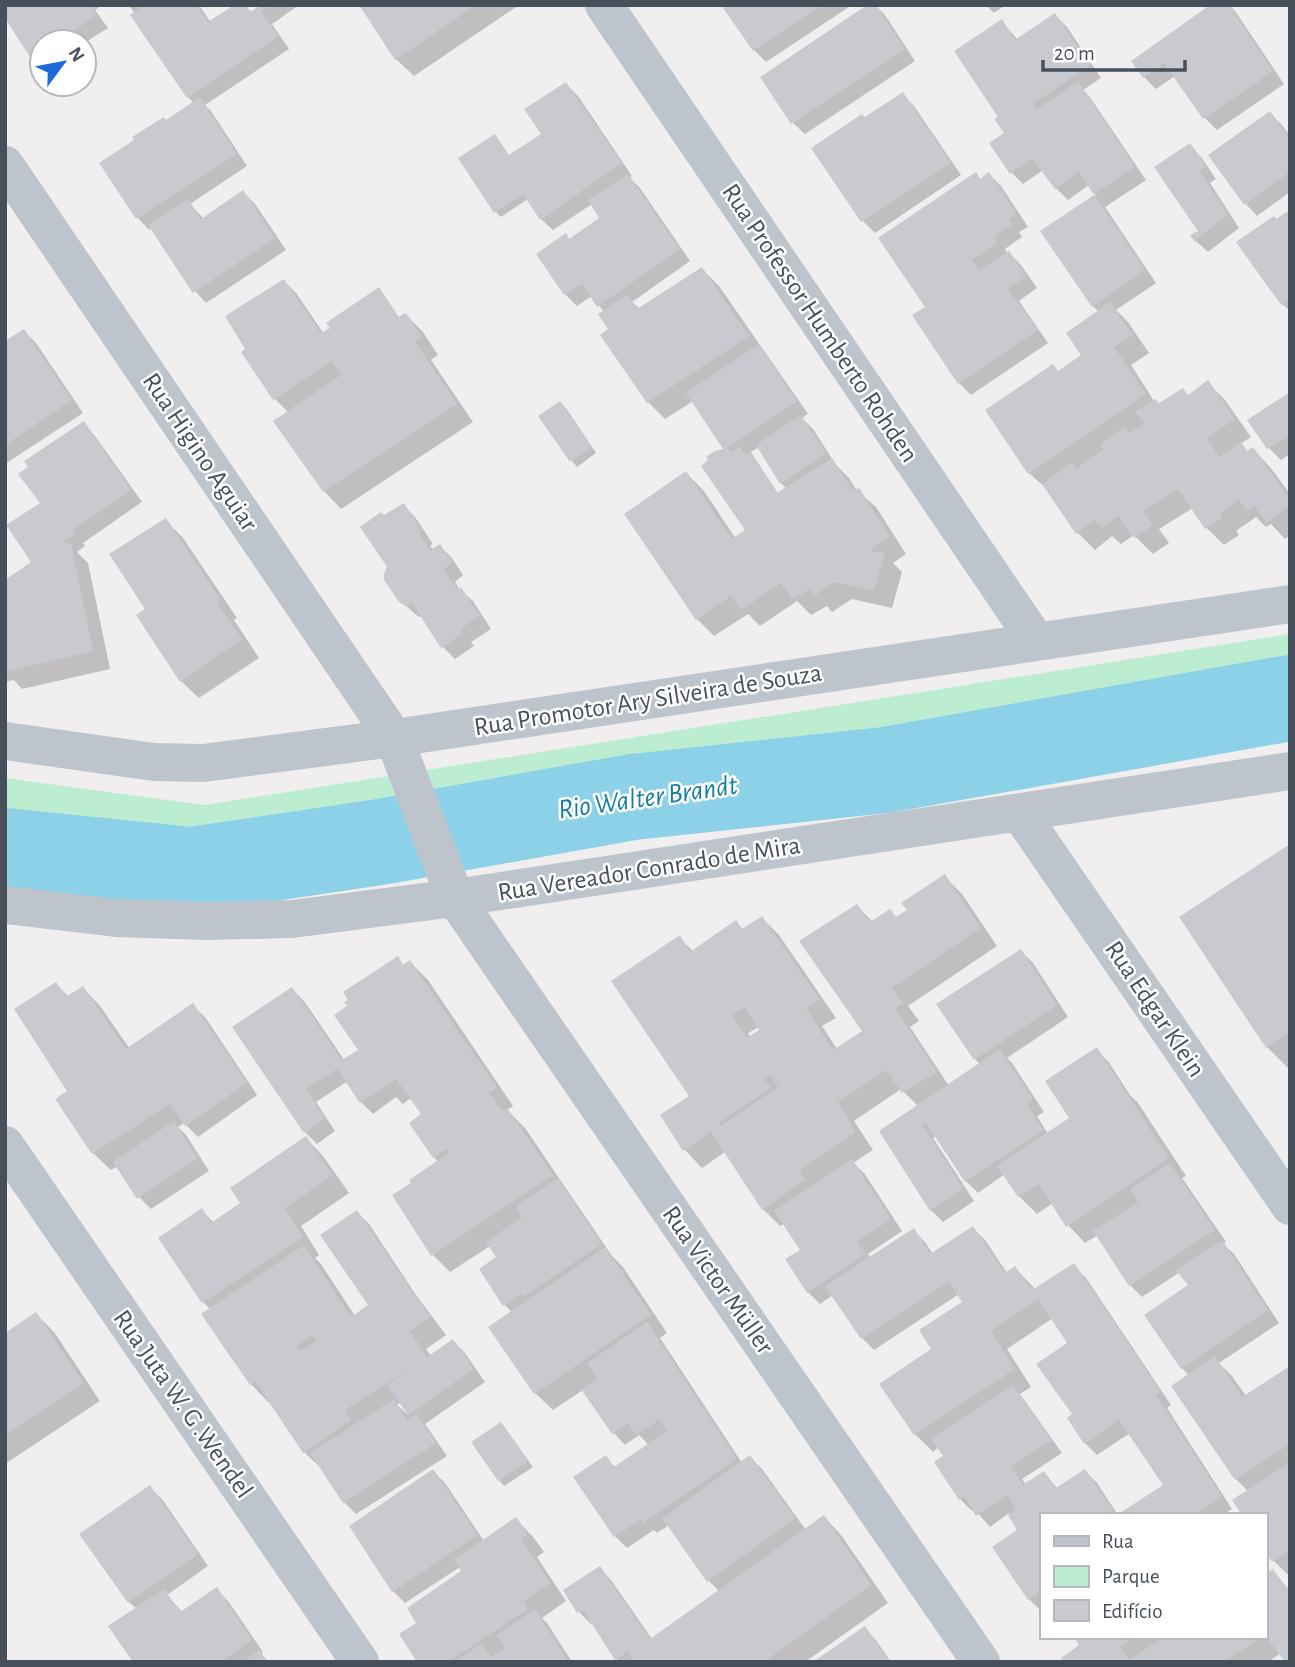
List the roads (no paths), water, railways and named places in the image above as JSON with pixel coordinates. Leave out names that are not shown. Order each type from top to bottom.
[{"type":"street","name":"Rua Professor Humberto Rohden","points":[[604,5],[1036,641]]},
{"type":"street","name":"Rua Higino Aguiar","points":[[5,165],[394,738],[455,898]]},
{"type":"street","name":"Rua Promotor Ary Silveira de Souza","points":[[5,741],[154,762],[203,763],[394,738],[1290,604]]},
{"type":"street","name":"Rua Vereador Conrado de Mira","points":[[5,905],[116,918],[207,921],[292,919],[455,898],[1290,771]]},
{"type":"street","name":"Rua Edgar Klein","points":[[1020,813],[1290,1206]]},
{"type":"street","name":"Rua Victor Müller","points":[[455,898],[982,1662]]},
{"type":"street","name":"Rua Juta W. G .Wendel","points":[[5,1146],[360,1662]]},
{"type":"waterway","name":"Rio Walter Brandt","points":[[5,851],[191,870],[380,842],[633,797],[885,770],[1290,698]]}]
